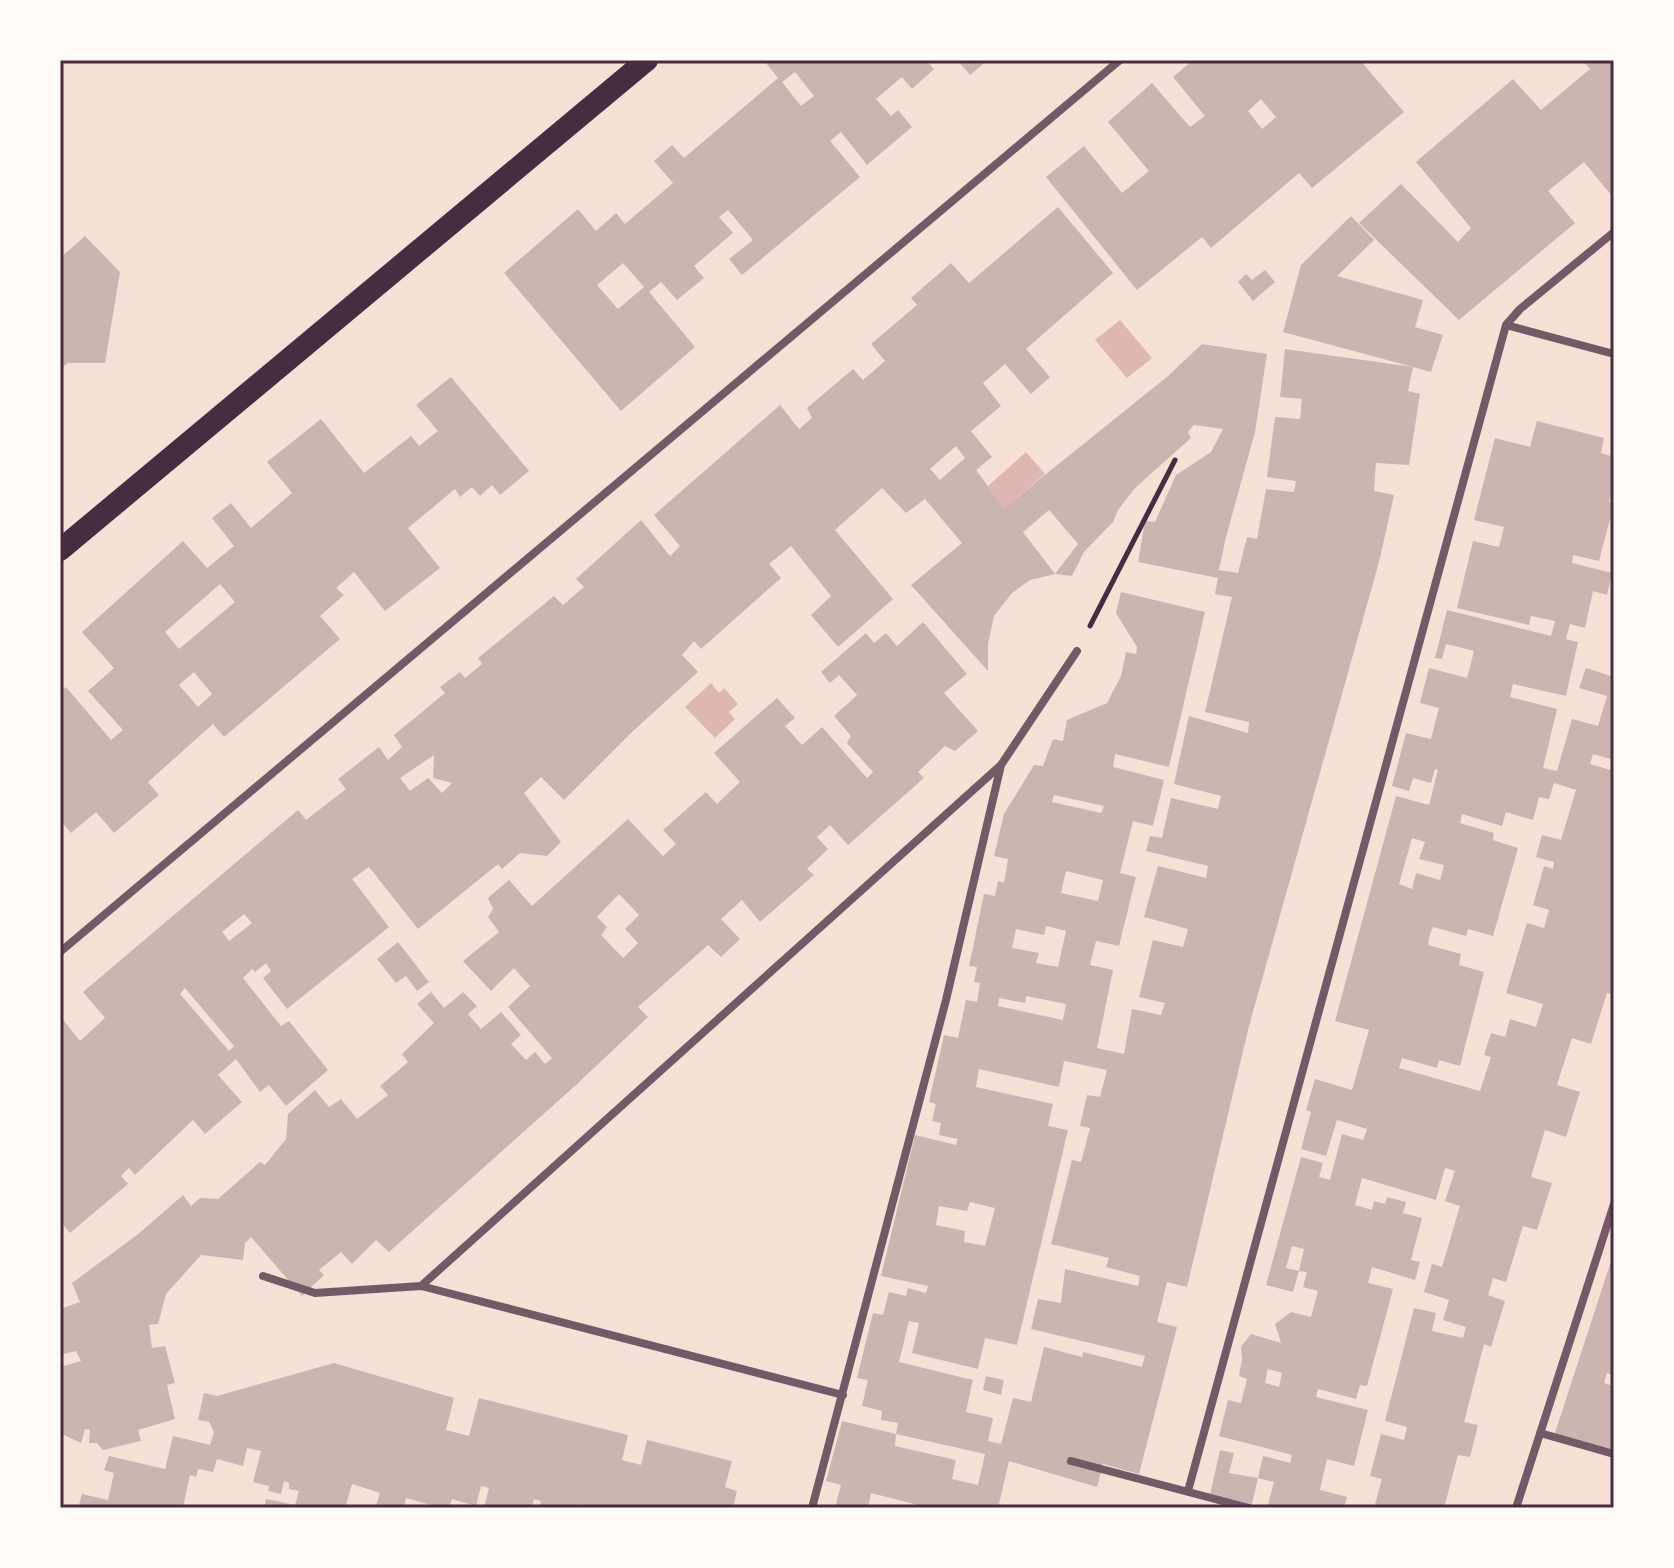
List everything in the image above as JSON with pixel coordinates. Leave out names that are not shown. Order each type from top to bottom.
[{"type":"highway","points":[[60,550],[647,60]]},
{"type":"street","points":[[60,952],[1120,60]]},
{"type":"street","points":[[1188,1491],[1506,325],[1520,309],[1614,232]]},
{"type":"street","points":[[1506,325],[1614,354]]},
{"type":"street","points":[[421,1286],[1001,765],[1077,651]]},
{"type":"street","points":[[812,1508],[946,1000],[1001,765]]},
{"type":"street","points":[[1516,1508],[1614,1204]]},
{"type":"street","points":[[263,1276],[315,1293],[421,1286],[843,1395]]},
{"type":"street","points":[[1540,1433],[1614,1454]]},
{"type":"street","points":[[1071,1461],[1249,1508]]},
{"type":"path","points":[[1077,651],[1175,460]]},
{"type":"shaded area","points":[[1120,320],[1152,358],[1127,378],[1095,340]]},
{"type":"shaded area","points":[[1026,452],[1045,474],[1004,508],[988,486]]},
{"type":"shaded area","points":[[711,683],[719,693],[724,688],[738,704],[729,712],[735,719],[715,738],[685,707]]},
{"type":"building","points":[[769,60],[926,60],[934,69],[912,89],[902,77],[876,99],[891,116],[898,110],[912,127],[867,165],[841,132],[830,141],[860,177],[742,275],[729,259],[753,240],[728,210],[719,217],[733,233],[694,266],[704,278],[677,300],[661,282],[649,292],[695,347],[621,411],[504,273],[578,209],[596,231],[616,213],[625,224],[673,183],[654,161],[672,145],[684,158],[778,78],[766,63]],"holes":[[[795,72],[814,96],[801,106],[782,82]],[[623,263],[644,287],[618,309],[597,285]]]},
{"type":"building","points":[[957,60],[988,60],[970,75]]},
{"type":"building","points":[[1193,60],[1206,60],[1208,63],[1218,60],[1360,60],[1404,112],[1312,188],[1299,173],[1211,248],[1202,237],[1137,290],[1046,177],[1084,146],[1122,193],[1149,171],[1108,122],[1152,83],[1190,127],[1205,116],[1173,77]],"holes":[[[1261,99],[1276,117],[1262,129],[1248,111]]]},
{"type":"building","points":[[1582,60],[1614,60],[1614,194],[1612,196],[1584,162],[1548,191],[1575,223],[1459,320],[1359,223],[1401,184],[1458,242],[1471,228],[1416,162],[1513,79],[1541,110],[1590,69]]},
{"type":"building","points":[[1058,207],[1113,273],[1026,349],[1050,377],[1031,394],[1005,364],[983,383],[1001,406],[971,431],[992,457],[976,470],[1004,508],[1168,376],[1202,344],[1267,354],[1255,432],[1219,570],[1238,573],[1247,537],[1257,539],[1266,489],[1294,492],[1296,481],[1267,477],[1275,417],[1300,419],[1302,399],[1280,397],[1285,349],[1413,367],[1408,391],[1420,394],[1409,465],[1376,463],[1374,491],[1394,495],[1379,562],[1249,1026],[1187,1287],[1167,1282],[1157,1322],[1177,1327],[1139,1474],[1103,1464],[1097,1487],[1009,1461],[998,1508],[930,1508],[871,1493],[868,1508],[835,1508],[841,1485],[826,1481],[842,1421],[896,1434],[898,1423],[881,1420],[882,1411],[862,1406],[868,1380],[857,1378],[873,1313],[883,1315],[889,1292],[906,1296],[908,1288],[926,1293],[928,1286],[881,1276],[915,1135],[956,1145],[958,1139],[939,1135],[941,1123],[932,1121],[936,1104],[929,1102],[944,1035],[958,1038],[966,1000],[977,1002],[980,983],[974,982],[977,967],[969,966],[984,894],[995,896],[998,881],[1004,883],[1008,859],[994,856],[1004,814],[1034,765],[1043,766],[1053,739],[1063,741],[1067,720],[1107,703],[1121,676],[1126,652],[1136,654],[1137,647],[1116,613],[1121,592],[1205,612],[1169,767],[1115,754],[1113,767],[1164,780],[1153,826],[1133,821],[1120,873],[1136,877],[1119,946],[1096,941],[1090,965],[1113,970],[1097,1048],[1124,1054],[1132,1009],[1161,1015],[1165,1003],[1139,997],[1153,940],[1183,947],[1188,929],[1144,917],[1158,866],[1206,878],[1208,866],[1146,851],[1150,836],[1162,838],[1171,798],[1218,809],[1221,796],[1174,784],[1189,716],[1248,733],[1249,722],[1205,712],[1232,597],[1215,594],[1218,578],[1138,562],[1145,521],[1155,522],[1176,475],[1211,452],[1223,429],[1194,425],[1188,432],[1191,438],[1135,488],[1113,522],[1084,552],[1072,576],[1055,574],[1030,580],[1012,593],[994,616],[988,644],[988,671],[911,585],[962,543],[925,499],[906,513],[882,488],[835,530],[893,599],[838,647],[811,615],[831,596],[791,546],[769,564],[781,578],[701,649],[694,641],[682,655],[698,672],[564,800],[541,777],[524,793],[561,842],[547,856],[520,853],[502,869],[498,864],[418,929],[369,867],[352,879],[389,927],[287,1009],[263,978],[271,971],[266,963],[255,972],[252,969],[243,978],[281,1026],[289,1021],[328,1070],[286,1106],[269,1085],[260,1092],[236,1059],[218,1075],[242,1102],[205,1134],[193,1120],[135,1175],[129,1168],[121,1176],[128,1184],[70,1233],[60,1221],[60,1016],[80,1041],[105,1018],[83,992],[298,810],[306,820],[346,789],[338,779],[379,747],[388,760],[402,747],[394,735],[445,693],[440,687],[460,672],[465,678],[482,664],[478,658],[554,596],[563,605],[584,587],[576,579],[641,520],[670,556],[680,546],[654,515],[780,405],[799,429],[812,418],[807,408],[853,369],[863,380],[885,361],[871,344],[917,305],[911,298],[951,263],[969,283]],"holes":[[[956,446],[965,458],[940,480],[930,469]],[[1049,510],[1078,544],[1055,574],[1023,532]],[[434,755],[433,778],[452,783],[442,793],[428,778],[410,791],[400,778]],[[1054,795],[1104,806],[1101,813],[1052,802]],[[1066,871],[1103,880],[1098,901],[1061,893]],[[244,914],[252,923],[229,941],[222,932]],[[1046,926],[1066,931],[1058,967],[1036,963],[1039,953],[1012,948],[1016,929],[1044,935]],[[185,988],[234,1046],[229,1051],[180,994]],[[1026,996],[1066,1004],[1063,1020],[998,1006],[999,998],[1025,1003]],[[1064,1061],[1107,1070],[1100,1097],[1087,1095],[1080,1126],[1090,1128],[1081,1162],[1072,1160],[1051,1244],[1109,1258],[1106,1267],[1140,1276],[1138,1286],[1065,1269],[1061,1303],[1038,1299],[1031,1329],[1145,1356],[1142,1367],[1083,1352],[1082,1357],[1044,1347],[1031,1402],[1013,1398],[1001,1444],[988,1441],[993,1418],[966,1412],[973,1380],[899,1362],[909,1321],[919,1323],[912,1353],[978,1369],[985,1338],[1017,1345],[1068,1130],[1048,1126],[1053,1104],[976,1087],[979,1069],[1059,1087]],[[970,1202],[995,1208],[985,1246],[964,1242],[965,1231],[936,1225],[939,1206],[967,1211]],[[896,1434],[985,1454],[978,1485],[952,1479],[956,1460],[895,1446]]]},
{"type":"building","points":[[1351,216],[1374,240],[1337,276],[1423,300],[1415,327],[1443,335],[1431,372],[1283,332],[1301,265]]},
{"type":"building","points":[[85,236],[120,272],[105,363],[68,363],[60,369],[60,258]]},
{"type":"building","points":[[1265,270],[1275,282],[1253,301],[1238,282],[1246,274],[1252,280]]},
{"type":"building","points":[[451,377],[529,471],[500,495],[492,485],[480,496],[472,487],[460,497],[455,489],[408,528],[440,568],[385,611],[354,572],[336,588],[344,595],[320,616],[340,639],[224,737],[213,724],[148,782],[159,795],[114,833],[96,812],[71,833],[60,820],[60,692],[66,687],[111,740],[123,730],[88,691],[114,668],[82,632],[183,541],[207,568],[234,546],[212,518],[231,503],[251,528],[292,493],[267,462],[321,419],[364,473],[411,436],[419,446],[438,431],[416,405]],"holes":[[[220,584],[235,602],[179,649],[165,632]],[[194,672],[212,694],[198,707],[179,685]]]},
{"type":"building","points":[[1537,421],[1604,438],[1601,453],[1614,457],[1614,482],[1609,502],[1614,503],[1614,520],[1610,519],[1599,561],[1573,555],[1572,563],[1612,573],[1607,595],[1593,591],[1585,628],[1570,624],[1566,639],[1578,642],[1566,696],[1513,684],[1510,697],[1557,709],[1543,768],[1557,771],[1572,719],[1598,726],[1607,696],[1579,688],[1586,668],[1614,677],[1614,760],[1593,754],[1590,764],[1614,771],[1614,994],[1607,993],[1591,1044],[1572,1038],[1557,1085],[1580,1092],[1566,1137],[1545,1130],[1531,1177],[1552,1183],[1537,1230],[1523,1226],[1506,1282],[1493,1278],[1488,1295],[1505,1301],[1491,1347],[1484,1344],[1464,1422],[1478,1425],[1470,1457],[1458,1455],[1444,1508],[1374,1508],[1382,1479],[1370,1476],[1381,1434],[1404,1440],[1407,1427],[1385,1421],[1414,1308],[1436,1313],[1432,1331],[1463,1338],[1466,1327],[1443,1320],[1449,1300],[1424,1292],[1432,1264],[1442,1267],[1460,1206],[1445,1201],[1455,1171],[1445,1168],[1436,1200],[1362,1178],[1355,1205],[1372,1210],[1374,1201],[1385,1204],[1387,1197],[1406,1202],[1403,1213],[1422,1218],[1411,1260],[1420,1262],[1415,1280],[1372,1267],[1368,1283],[1393,1289],[1367,1386],[1360,1385],[1356,1399],[1318,1389],[1316,1397],[1368,1410],[1354,1466],[1327,1459],[1320,1490],[1347,1497],[1344,1508],[1267,1508],[1274,1482],[1258,1478],[1263,1456],[1290,1463],[1292,1455],[1219,1436],[1228,1400],[1241,1403],[1247,1379],[1239,1376],[1241,1347],[1251,1334],[1281,1343],[1275,1324],[1291,1312],[1311,1317],[1318,1291],[1303,1287],[1307,1272],[1299,1271],[1293,1292],[1266,1285],[1301,1157],[1323,1163],[1319,1177],[1330,1180],[1342,1134],[1363,1140],[1367,1129],[1337,1120],[1326,1156],[1301,1149],[1311,1112],[1306,1110],[1315,1079],[1352,1090],[1369,1030],[1335,1021],[1396,796],[1429,805],[1438,770],[1435,769],[1431,783],[1413,778],[1409,791],[1392,786],[1406,733],[1431,739],[1439,708],[1420,703],[1429,668],[1467,678],[1474,651],[1446,644],[1442,659],[1435,658],[1447,610],[1551,636],[1555,621],[1531,616],[1529,625],[1457,608],[1473,541],[1499,547],[1504,527],[1474,520],[1495,438],[1530,447]],"holes":[[[1554,783],[1576,790],[1561,840],[1542,835],[1536,857],[1554,862],[1553,869],[1544,866],[1533,905],[1549,910],[1544,928],[1527,923],[1506,993],[1543,1004],[1536,1027],[1510,1019],[1505,1037],[1491,1033],[1484,1055],[1491,1057],[1480,1091],[1399,1068],[1402,1058],[1437,1068],[1439,1060],[1460,1066],[1484,972],[1459,965],[1461,954],[1428,945],[1430,934],[1433,927],[1466,936],[1468,929],[1493,936],[1518,848],[1493,840],[1494,833],[1460,823],[1462,814],[1502,826],[1506,812],[1533,820],[1539,797],[1549,799]],[[1412,838],[1425,842],[1419,859],[1444,865],[1440,880],[1416,873],[1412,889],[1399,884]],[[1292,1246],[1304,1249],[1299,1271],[1286,1268]],[[1268,1369],[1282,1373],[1279,1387],[1265,1383]]]},
{"type":"building","points":[[923,622],[967,674],[944,693],[978,731],[955,751],[945,746],[918,772],[924,778],[848,845],[830,825],[817,837],[828,849],[807,869],[814,875],[760,922],[742,900],[721,919],[740,939],[721,957],[708,945],[638,1007],[648,1017],[389,1252],[376,1240],[352,1264],[341,1252],[319,1270],[324,1275],[302,1296],[251,1237],[245,1243],[243,1260],[201,1255],[166,1294],[158,1324],[149,1325],[152,1348],[165,1346],[175,1383],[167,1385],[175,1419],[138,1430],[141,1441],[103,1450],[97,1443],[89,1443],[90,1430],[85,1429],[81,1443],[60,1433],[60,1367],[81,1361],[76,1351],[60,1355],[60,1309],[80,1302],[72,1283],[137,1235],[183,1195],[191,1206],[200,1198],[218,1199],[260,1162],[265,1165],[286,1139],[288,1114],[315,1090],[329,1107],[341,1099],[357,1119],[388,1095],[380,1086],[408,1062],[402,1054],[434,1023],[417,1004],[431,992],[444,1008],[463,992],[477,1006],[468,1014],[481,1029],[501,1012],[521,1035],[511,1044],[526,1060],[535,1052],[545,1064],[552,1058],[508,1007],[530,986],[514,968],[491,991],[463,961],[499,932],[488,917],[493,909],[488,898],[509,880],[532,906],[628,819],[663,856],[676,844],[663,830],[706,792],[717,804],[740,782],[714,753],[777,698],[795,718],[785,726],[802,745],[822,727],[867,778],[873,772],[847,743],[851,736],[834,716],[857,695],[839,675],[830,683],[821,672],[866,633],[874,643],[886,633],[897,646]],"holes":[[[619,894],[639,915],[625,929],[638,943],[623,958],[601,935],[607,927],[597,917]]]},
{"type":"building","points":[[398,942],[429,982],[417,991],[406,976],[396,983],[377,959]]},
{"type":"building","points":[[1614,1252],[1614,1376],[1607,1373],[1604,1383],[1614,1386],[1614,1458],[1553,1439]]},
{"type":"building","points":[[334,1363],[454,1398],[446,1430],[469,1436],[479,1398],[628,1435],[622,1460],[641,1465],[647,1440],[732,1461],[725,1487],[737,1491],[733,1508],[588,1508],[579,1504],[578,1508],[539,1508],[541,1501],[534,1499],[532,1508],[484,1508],[489,1488],[481,1486],[476,1506],[452,1499],[449,1508],[442,1508],[406,1498],[404,1508],[375,1508],[380,1493],[352,1484],[345,1508],[264,1508],[266,1499],[295,1505],[299,1491],[289,1489],[289,1483],[284,1481],[281,1494],[268,1491],[269,1486],[253,1482],[261,1451],[247,1448],[243,1466],[217,1459],[213,1472],[198,1469],[196,1477],[190,1475],[183,1508],[78,1508],[82,1494],[108,1500],[114,1473],[104,1470],[109,1456],[165,1469],[173,1436],[210,1445],[214,1432],[209,1422],[198,1420],[204,1393],[217,1396]]},
{"type":"building","points":[[986,1376],[1004,1380],[1001,1395],[983,1390]]},
{"type":"building","points":[[1220,1450],[1234,1453],[1229,1473],[1258,1478],[1251,1508],[1209,1499]]}]
